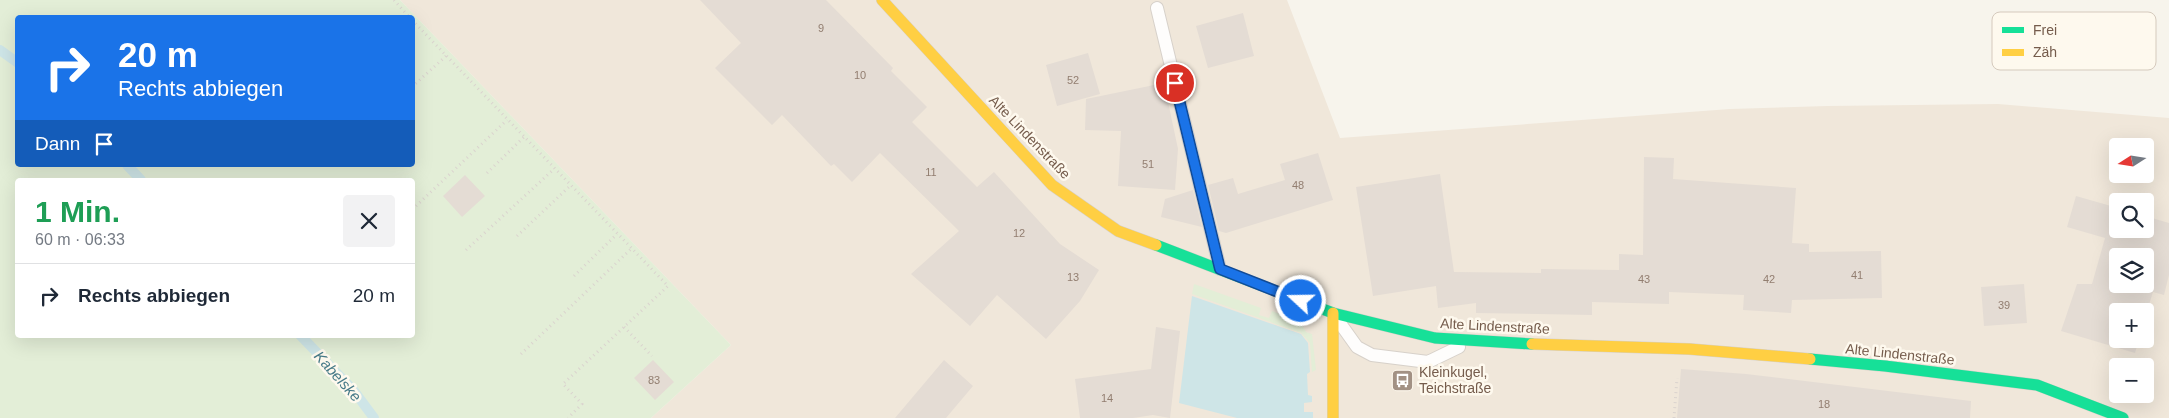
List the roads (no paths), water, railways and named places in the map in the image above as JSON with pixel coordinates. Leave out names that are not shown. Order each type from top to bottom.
[{"type":"street","name":"Alte Lindenstraße","points":[[882,0],[1052,184],[1085,209],[1118,231],[1333,313],[1435,338],[1479,342],[1689,349],[1885,366],[2037,385],[2123,418]]},
{"type":"street","points":[[1333,313],[1333,418]]},
{"type":"lane","points":[[1157,8],[1220,269]]},
{"type":"lane","points":[[1333,313],[1357,347],[1372,355],[1428,362],[1454,348],[1479,342]]},
{"type":"water","points":[[1192,296],[1301,334],[1308,343],[1310,372],[1307,374],[1308,395],[1312,396],[1312,402],[1304,403],[1304,412],[1313,412],[1313,418],[1237,418],[1179,403]]},
{"type":"waterway","name":"Kabelske","points":[[0,50],[15,61]]},
{"type":"waterway","name":"Kabelske","points":[[129,167],[139,178]]},
{"type":"waterway","name":"Kabelske","points":[[303,338],[354,391],[374,418]]},
{"type":"place","name":"Kleinkugel, Teichstraße","points":[[1403,380]]}]
